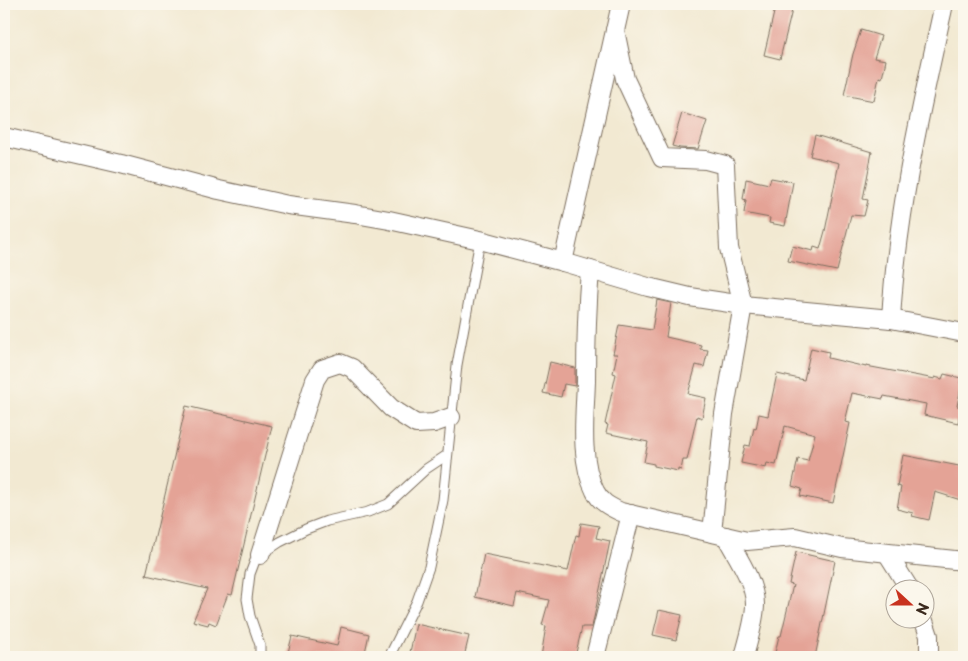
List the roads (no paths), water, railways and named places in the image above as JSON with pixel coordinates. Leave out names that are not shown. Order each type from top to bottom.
[{"type":"street","points":[[563,262],[621,4]]},
{"type":"street","points":[[891,319],[898,237],[909,170],[944,4]]},
{"type":"street","points":[[615,30],[625,79],[662,158],[706,160],[725,165],[729,248],[743,305],[724,414],[719,534],[747,574],[755,599],[753,618],[744,657]]},
{"type":"street","points":[[4,137],[288,205],[355,214],[480,240],[648,287],[690,296],[743,305],[891,319],[964,333]]},
{"type":"street","points":[[590,270],[585,348],[587,463],[591,482],[600,499],[614,509],[631,514],[747,541],[794,537],[842,548],[964,561]]},
{"type":"street","points":[[260,555],[315,380],[322,369],[340,363],[352,368],[391,408],[416,424],[434,422],[451,417]]},
{"type":"street","points":[[595,657],[631,514]]},
{"type":"street","points":[[888,553],[903,578]]},
{"type":"street","points":[[926,628],[929,636],[929,657]]},
{"type":"lane","points":[[389,657],[417,601],[429,567],[443,500],[457,365],[480,240]]},
{"type":"lane","points":[[260,657],[260,645],[250,616],[247,599],[248,585],[256,558],[291,535],[327,521],[383,507],[426,469],[447,455]]}]
